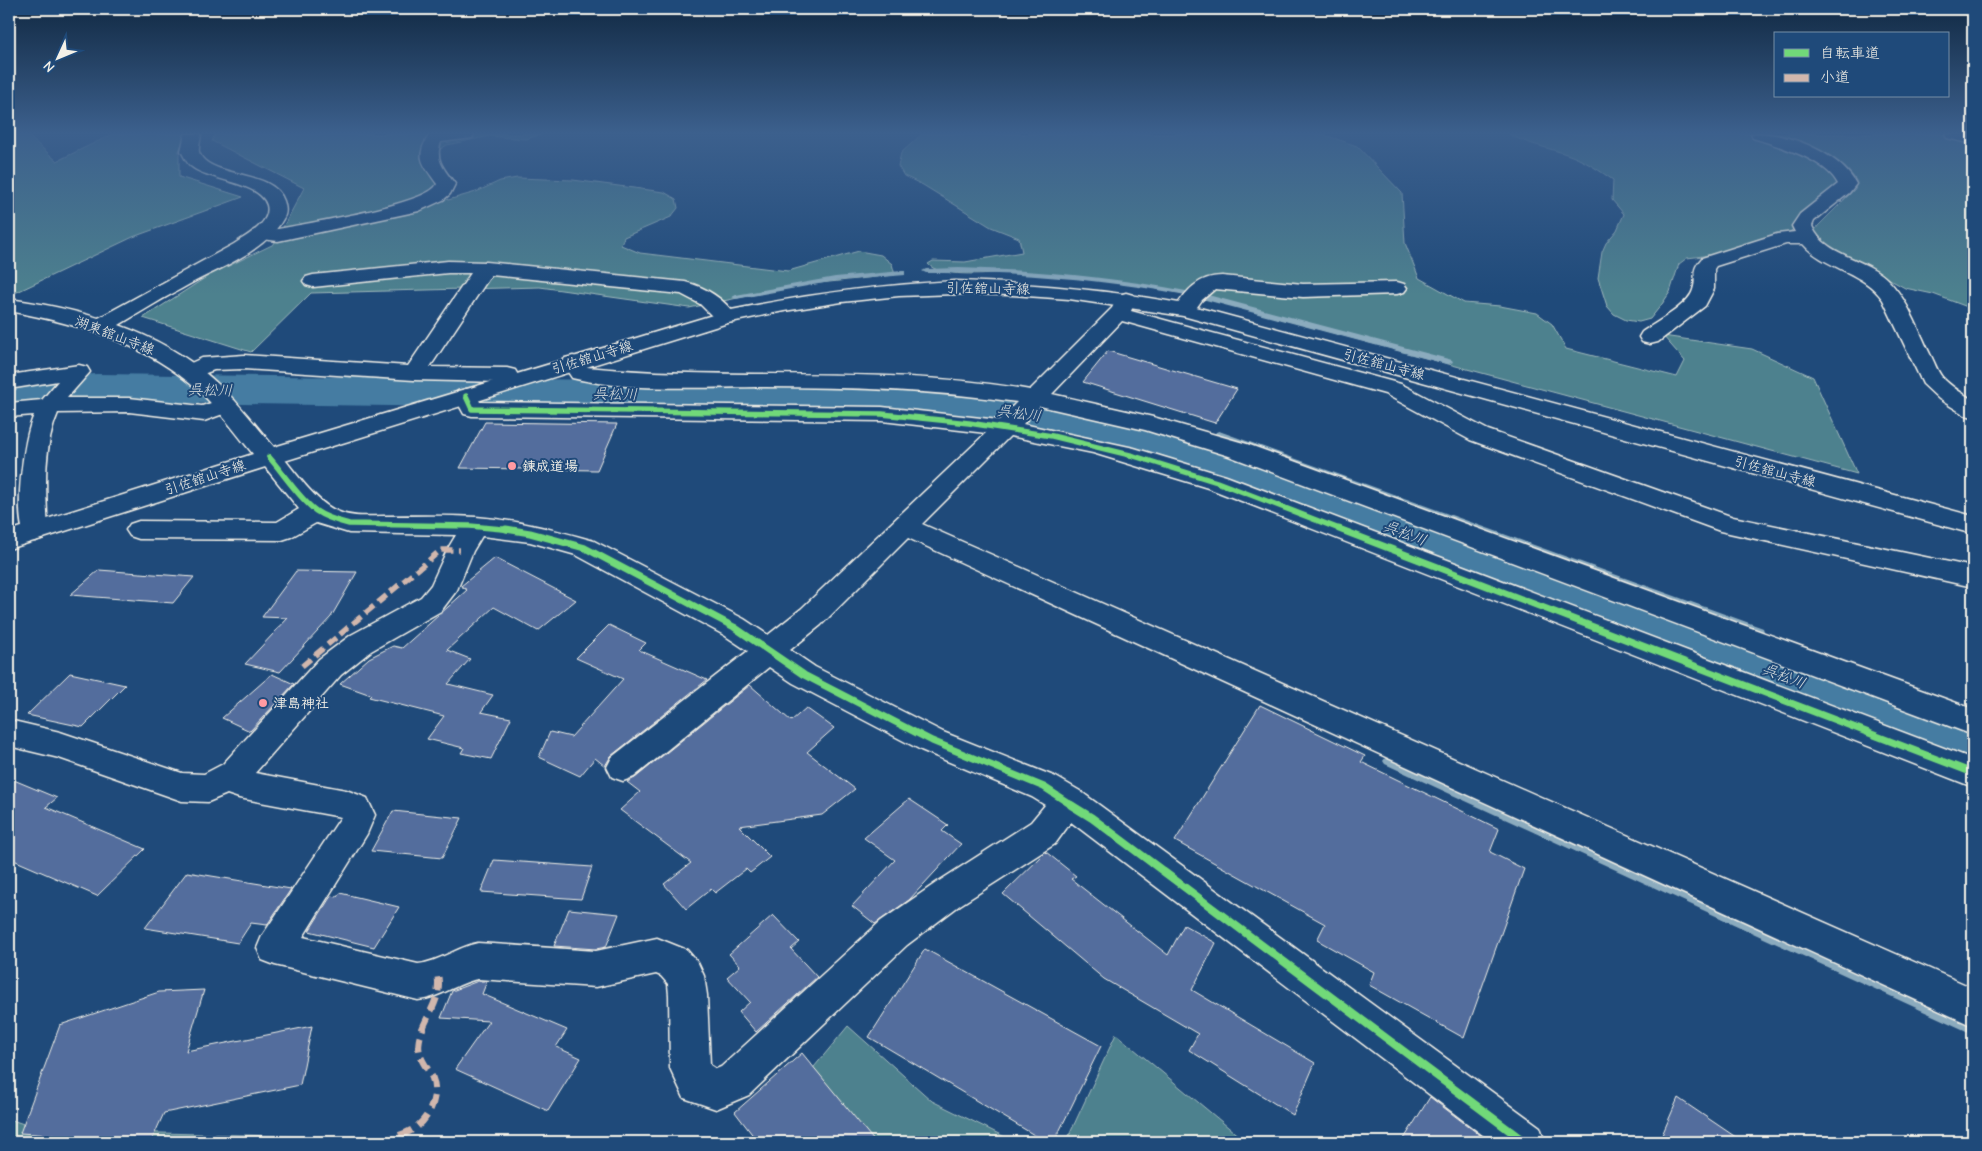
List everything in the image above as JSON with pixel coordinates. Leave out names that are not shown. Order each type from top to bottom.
[{"type":"street","points":[[101,326],[233,252],[260,234],[275,216],[278,208],[276,200],[262,188]]},
{"type":"street","points":[[260,234],[278,236],[412,207],[437,196],[445,188]]},
{"type":"street","points":[[1844,188],[1807,218],[1802,226],[1804,234],[1830,254],[1873,278],[1885,288],[1893,300],[1931,379],[1947,394],[1973,410]]},
{"type":"street","points":[[1650,337],[1698,302],[1704,289],[1704,268],[1709,262],[1784,238],[1808,238]]},
{"type":"street","points":[[313,281],[448,267],[486,268],[685,288],[704,296],[718,307],[726,317]]},
{"type":"street","points":[[414,373],[486,268]]},
{"type":"street","points":[[1185,310],[1191,300],[1203,288],[1216,282],[1311,292],[1396,288]]},
{"type":"street","name":"引佐舘山寺線","points":[[9,540],[438,405],[468,400],[514,380],[726,317],[830,296],[916,288],[982,286],[1030,288],[1122,306],[1185,310],[1973,526]]},
{"type":"street","name":"湖東舘山寺線","points":[[9,305],[68,316],[101,326],[161,352],[192,373],[226,405],[316,511]]},
{"type":"street","points":[[623,767],[811,617],[1034,400],[1122,306],[1207,337],[1393,389],[1479,435],[1729,525],[1973,577]]},
{"type":"street","points":[[192,373],[210,363],[244,362],[414,373],[507,375],[514,380]]},
{"type":"street","points":[[573,363],[580,373],[642,379],[889,382],[989,390],[1138,419],[1238,450],[1973,722]]},
{"type":"street","points":[[9,382],[79,372],[52,402],[38,436],[35,451],[35,532]]},
{"type":"street","points":[[468,400],[472,409],[882,414],[930,417],[1009,424],[1121,451],[1217,482],[1973,773]]},
{"type":"street","points":[[9,410],[52,402],[129,405],[204,414],[226,405]]},
{"type":"street","points":[[139,530],[197,521],[282,531],[316,511],[330,519],[349,524],[475,526],[530,533],[585,548],[734,627],[804,674],[932,741],[1018,775],[1068,801],[1525,1142]]},
{"type":"street","points":[[9,733],[60,745],[182,787],[208,788],[234,774],[330,667],[344,654],[422,610],[437,597],[443,590],[460,550],[475,526]]},
{"type":"street","points":[[904,526],[1973,1007]]},
{"type":"street","points":[[234,774],[240,784],[346,804],[355,808],[358,815],[355,824],[275,948],[418,982],[428,982],[466,962],[478,961],[596,970],[637,959],[657,956],[674,963],[686,976],[690,1068],[698,1084],[716,1089],[735,1081],[894,933],[942,898],[1043,833],[1068,801]]},
{"type":"green space","points":[[9,188],[213,188],[243,197],[133,237],[17,292],[9,292]]},
{"type":"green space","points":[[304,188],[436,188],[448,200],[485,188],[631,188],[664,192],[676,199],[678,208],[671,217],[624,237],[621,245],[640,253],[788,271],[859,251],[881,255],[892,264],[895,275],[801,285],[689,308],[540,287],[311,293],[251,352],[143,318],[208,276],[274,244]]},
{"type":"green space","points":[[927,188],[1397,188],[1402,193],[1405,243],[1419,278],[1464,303],[1500,306],[1537,313],[1552,324],[1566,349],[1677,377],[1685,361],[1663,336],[1752,349],[1813,377],[1857,474],[1196,296],[1124,283],[1076,277],[1027,273],[952,273],[934,268],[928,264],[933,261],[965,262],[1022,252],[1019,238],[991,227]]},
{"type":"green space","points":[[1613,188],[1834,188],[1791,231],[1774,240],[1735,252],[1687,258],[1679,264],[1670,292],[1662,304],[1650,319],[1639,322],[1626,320],[1614,314],[1607,306],[1598,278],[1602,252],[1606,243],[1617,230],[1624,214],[1612,200]]},
{"type":"green space","points":[[1973,188],[1973,309],[1933,294],[1905,288],[1825,244],[1814,232],[1855,189]]},
{"type":"green space","points":[[848,1026],[932,1101],[1015,1142],[752,1142]]},
{"type":"green space","points":[[1116,1034],[1246,1142],[1066,1142]]},
{"type":"green space","points":[[9,1119],[41,1130],[397,1139],[406,1142],[9,1142]]},
{"type":"building","points":[[1108,351],[1237,389],[1215,423],[1083,382]]},
{"type":"building","points":[[485,422],[617,424],[597,470],[460,468]]},
{"type":"building","points":[[495,558],[576,600],[538,631],[494,607],[447,650],[470,659],[448,684],[493,695],[481,712],[511,718],[491,759],[461,753],[464,748],[427,739],[444,716],[369,697],[371,695],[340,684],[369,658],[393,646],[402,648],[467,590],[461,586]]},
{"type":"building","points":[[99,570],[194,577],[173,603],[70,595]]},
{"type":"building","points":[[296,571],[357,572],[331,617],[280,672],[245,664],[288,618],[262,617]]},
{"type":"building","points":[[609,625],[646,643],[639,650],[707,680],[611,756],[605,766],[595,758],[580,776],[539,757],[550,732],[571,737],[623,679],[576,658]]},
{"type":"building","points":[[70,673],[125,685],[83,727],[27,715]]},
{"type":"building","name":"津島神社","points":[[272,674],[294,684],[250,731],[222,718]]},
{"type":"building","points":[[750,685],[791,721],[806,708],[834,728],[807,752],[855,789],[822,815],[739,826],[770,857],[750,873],[746,869],[715,893],[711,889],[686,909],[664,884],[691,863],[620,810],[640,792],[627,782],[635,778]]},
{"type":"building","points":[[1260,705],[1365,756],[1361,762],[1499,829],[1490,852],[1524,869],[1464,1038],[1369,985],[1374,972],[1317,940],[1325,924],[1175,841]]},
{"type":"building","points":[[9,778],[57,798],[46,807],[145,849],[97,896],[9,858]]},
{"type":"building","points":[[909,799],[948,825],[942,831],[961,844],[909,900],[875,924],[852,906],[895,860],[864,838]]},
{"type":"building","points":[[393,811],[462,818],[442,858],[371,851]]},
{"type":"building","points":[[1046,852],[1076,876],[1071,879],[1168,955],[1184,925],[1216,943],[1192,990],[1315,1063],[1293,1115],[1189,1050],[1198,1034],[1104,979],[1003,894]]},
{"type":"building","points":[[494,860],[592,867],[581,899],[481,892]]},
{"type":"building","points":[[187,872],[291,889],[267,925],[251,923],[238,943],[145,928]]},
{"type":"building","points":[[340,893],[399,907],[374,947],[309,931],[331,896],[337,897]]},
{"type":"building","points":[[569,909],[619,914],[606,947],[596,949],[554,946]]},
{"type":"building","points":[[773,915],[799,942],[791,949],[817,977],[756,1032],[739,1012],[750,1002],[727,977],[740,966],[729,954]]},
{"type":"building","points":[[925,949],[1101,1046],[1054,1142],[1046,1142],[869,1037]]},
{"type":"building","points":[[478,981],[487,981],[482,994],[567,1030],[556,1047],[581,1058],[548,1111],[455,1069],[489,1021],[441,1018],[452,991]]},
{"type":"building","points":[[204,990],[186,1051],[312,1026],[300,1085],[164,1113],[151,1142],[20,1133],[60,1025],[159,992]]},
{"type":"building","points":[[802,1053],[875,1142],[758,1142],[735,1112]]},
{"type":"building","points":[[1430,1097],[1489,1142],[1402,1142]]},
{"type":"building","points":[[1678,1098],[1743,1142],[1659,1142]]},
{"type":"waterway","points":[[926,271],[992,271],[1057,275],[1121,282],[1186,293]]},
{"type":"waterway","points":[[736,297],[835,279],[902,273]]},
{"type":"waterway","points":[[1205,297],[1449,362]]},
{"type":"waterway","name":"呉松川","points":[[9,396],[57,390],[97,388],[885,398],[930,401],[1017,412],[1143,439],[1228,466],[1973,747]]},
{"type":"waterway","points":[[1219,434],[1759,631]]},
{"type":"waterway","points":[[1389,761],[1973,1027]]},
{"type":"marked path","points":[[302,666],[441,550],[460,550]]},
{"type":"marked path","points":[[379,1142],[412,1130],[425,1118],[433,1103],[436,1090],[432,1078],[419,1055],[419,1041],[440,989],[438,977]]},
{"type":"cycle path","points":[[466,396],[472,409],[882,414],[1010,429],[1093,445],[1217,482],[1973,773]]},
{"type":"cycle path","points":[[269,457],[306,501],[316,511],[330,519],[349,524],[501,528],[530,533],[585,548],[734,627],[804,675],[932,741],[1044,787],[1092,818],[1525,1142]]},
{"type":"place","name":"錬成道場","points":[[512,466]]},
{"type":"place","name":"津島神社","points":[[263,703]]}]
